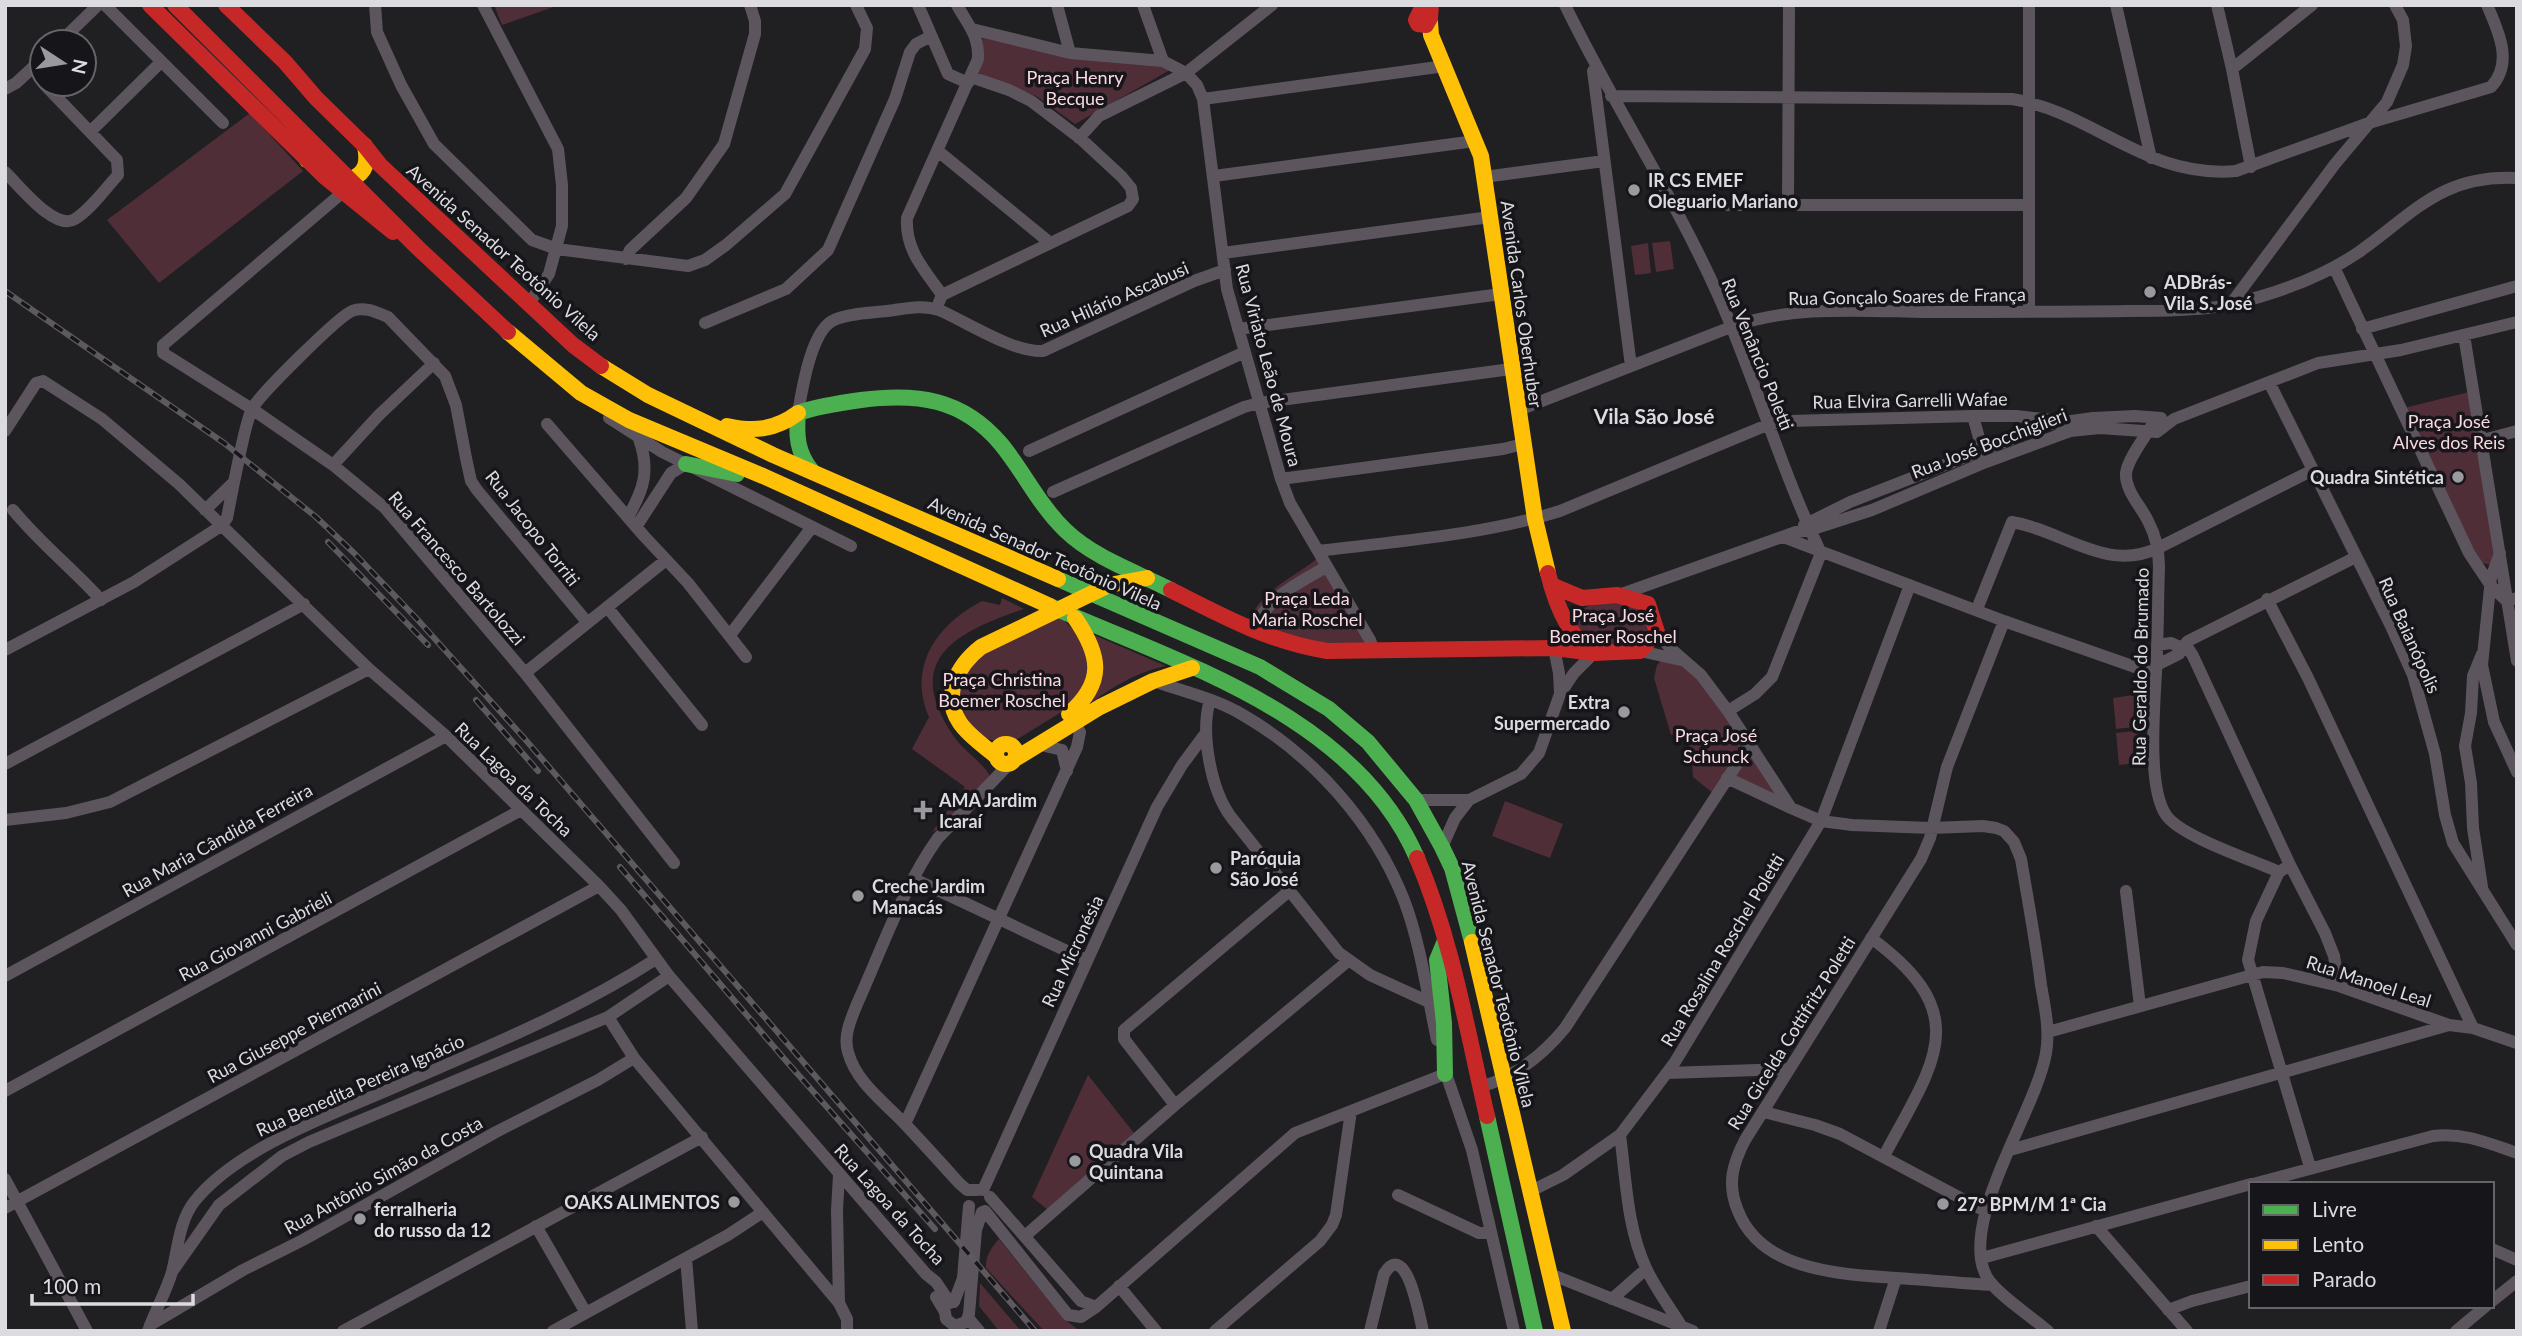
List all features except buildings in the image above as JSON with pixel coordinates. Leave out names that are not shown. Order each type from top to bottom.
[{"type":"main road","points":[[150,5],[307,160],[347,186]]},
{"type":"main road","points":[[175,5],[347,186],[522,345],[586,396],[722,465],[770,480],[1277,708],[1330,745],[1359,772],[1382,799],[1414,852],[1428,885],[1445,939],[1535,1331]]},
{"type":"main road","name":"Avenida Senador Teotônio Vilela","points":[[226,5],[285,62],[380,165],[528,305],[573,345],[615,376],[648,395],[772,455],[1260,667],[1310,696],[1368,742],[1416,800],[1452,868],[1563,1331]]},
{"type":"main road","name":"Avenida Carlos Oberhuber","points":[[1424,15],[1475,141],[1484,177],[1535,519],[1551,584],[1565,620]]},
{"type":"main road","points":[[347,186],[366,168],[365,146]]},
{"type":"main road","points":[[696,418],[758,431],[821,405],[905,396],[926,398],[959,409],[987,428],[1002,445],[1040,503],[1070,535],[1120,565],[1253,631],[1306,649],[1554,648],[1594,653],[1640,651],[1650,643],[1657,632],[1648,604],[1617,596],[1594,598],[1569,594],[1551,584]]},
{"type":"main road","points":[[770,480],[772,455],[792,417]]},
{"type":"main road","points":[[792,417],[798,450],[813,471]]},
{"type":"main road","points":[[722,465],[729,449],[730,435]]},
{"type":"main road","points":[[686,464],[722,465]]},
{"type":"main road","points":[[1109,585],[1120,565]]},
{"type":"main road","points":[[1073,616],[1091,641],[1096,659],[1096,674],[1090,695],[1072,719],[1041,745],[1007,754],[975,737],[960,722],[952,702],[955,679],[965,660],[981,648],[1109,585],[1147,578]]},
{"type":"main road","points":[[1554,648],[1565,620],[1594,598]]},
{"type":"main road","points":[[1565,620],[1577,640],[1594,653]]},
{"type":"main road","points":[[1007,754],[1026,740],[1135,688],[1192,668]]},
{"type":"main road","points":[[1445,939],[1437,960],[1444,1023],[1445,1074]]},
{"type":"street","points":[[74,28],[98,5]]},
{"type":"street","points":[[105,5],[222,123]]},
{"type":"street","points":[[376,5],[377,32],[401,85],[434,144],[532,240],[557,249],[693,266],[726,245],[785,194],[865,49],[867,27],[856,5]]},
{"type":"street","points":[[483,5],[558,149],[562,226],[549,274],[528,305]]},
{"type":"street","points":[[626,259],[630,250],[686,198],[724,144],[755,34],[755,21],[750,5]]},
{"type":"street","points":[[918,5],[948,74],[1009,90],[1031,102],[1079,138],[1122,177],[1131,188],[1133,199],[1128,206],[942,295],[935,309]]},
{"type":"street","points":[[942,295],[915,257],[908,242],[906,227],[907,218],[978,59],[978,44],[957,5]]},
{"type":"street","points":[[1057,5],[1070,53]]},
{"type":"street","points":[[1143,5],[1163,61]]},
{"type":"street","points":[[1079,138],[1099,116],[1186,73],[1272,5]]},
{"type":"street","name":"Rua Venâncio Poletti","points":[[1565,5],[1718,296],[1767,425],[1821,553]]},
{"type":"street","points":[[1788,204],[1789,5]]},
{"type":"street","points":[[2029,5],[2029,312]]},
{"type":"street","points":[[2116,5],[2151,158]]},
{"type":"street","points":[[2217,5],[2251,167]]},
{"type":"street","points":[[2232,69],[2312,5]]},
{"type":"street","points":[[2230,305],[2284,229],[2387,102],[2403,65],[2406,46],[2404,27],[2395,5]]},
{"type":"street","points":[[1611,96],[1990,98],[2029,102],[2069,118],[2151,158],[2175,166],[2220,172],[2251,167],[2369,123],[2489,88],[2495,83],[2504,54],[2487,5]]},
{"type":"street","points":[[972,29],[1070,53],[1163,61],[1186,73]]},
{"type":"street","points":[[705,323],[785,290],[828,250],[895,99],[910,52],[916,44],[931,36]]},
{"type":"street","points":[[1590,57],[1596,85],[1631,366]]},
{"type":"street","points":[[90,132],[161,62]]},
{"type":"street","points":[[1203,99],[1445,66]]},
{"type":"street","points":[[5,89],[28,72]]},
{"type":"street","name":"Rua Viriato Leão de Moura","points":[[1186,73],[1197,85],[1203,99],[1225,270],[1238,329],[1281,479],[1290,502],[1373,649]]},
{"type":"street","points":[[5,172],[54,219],[65,222],[72,221],[118,175],[117,160],[57,98]]},
{"type":"street","points":[[1214,176],[1475,141]]},
{"type":"street","points":[[938,151],[1049,242]]},
{"type":"street","points":[[1484,177],[1604,161]]},
{"type":"street","name":"Rua Gonçalo Soares de França","points":[[1519,410],[1753,319],[1806,313],[2158,310],[2230,305],[2334,267],[2439,193],[2473,180],[2517,178]]},
{"type":"street","name":"Rua Francesco Bartolozzi","points":[[347,186],[163,345],[162,350],[168,357],[251,413],[333,465],[385,508],[524,673],[674,863]]},
{"type":"street","points":[[1672,205],[2029,205]]},
{"type":"street","points":[[1223,253],[1490,217]]},
{"type":"street","points":[[2334,267],[2469,553],[2490,586],[2512,600]]},
{"type":"street","name":"Rua Hilário Ascabusi","points":[[792,417],[822,331],[828,324],[842,318],[919,307],[935,309],[1017,347],[1043,351],[1194,281],[1225,270]]},
{"type":"street","points":[[2362,329],[2517,286]]},
{"type":"street","points":[[1238,329],[1501,294]]},
{"type":"street","name":"Rua Jacopo Torriti","points":[[251,413],[301,356],[345,315],[357,310],[369,310],[388,317],[445,376],[456,405],[471,481],[587,622]]},
{"type":"street","points":[[2149,433],[2162,430],[2174,419],[2318,363],[2375,355],[2517,322]]},
{"type":"street","points":[[2464,335],[2500,552],[2512,600],[2517,661]]},
{"type":"street","points":[[1029,451],[1245,352]]},
{"type":"street","points":[[333,465],[371,423],[434,363]]},
{"type":"street","points":[[1053,492],[1244,407],[1511,369]]},
{"type":"street","name":"Rua Lagoa da Tocha","points":[[5,431],[36,383],[47,382],[102,419],[209,507],[369,669],[446,736],[599,886],[621,910],[669,976],[926,1275],[929,1286],[951,1315]]},
{"type":"street","name":"Rua Baianópolis","points":[[2269,382],[2413,676],[2435,754],[2448,832],[2517,945]]},
{"type":"street","points":[[586,396],[606,415],[639,439],[851,546]]},
{"type":"street","points":[[5,650],[102,600],[224,522],[251,413]]},
{"type":"street","points":[[1973,416],[1984,456]]},
{"type":"street","name":"Rua Elvira Garrelli Wafae","points":[[1318,551],[1483,529],[1535,519],[1767,425],[1802,419],[2016,416],[2066,426]]},
{"type":"street","name":"Rua José Bocchiglieri","points":[[1660,582],[1809,527],[1850,502],[2066,426],[2135,416],[2174,419]]},
{"type":"street","points":[[2149,433],[2156,418]]},
{"type":"street","points":[[547,424],[688,583],[747,657]]},
{"type":"street","name":"Rua José Bocchiglieri","points":[[2066,426],[2149,433]]},
{"type":"street","points":[[2483,440],[2517,431]]},
{"type":"street","name":"Rua Geraldo do Brumado","points":[[2149,433],[2129,462],[2126,479],[2148,520],[2158,548],[2156,773],[2160,802],[2169,820],[2202,840],[2285,868]]},
{"type":"street","points":[[632,522],[645,478],[646,461],[639,439]]},
{"type":"street","points":[[1281,479],[1523,444]]},
{"type":"street","points":[[632,522],[671,472],[686,464]]},
{"type":"street","points":[[1977,609],[2012,522],[2107,555],[2136,556],[2158,548],[2313,470]]},
{"type":"street","points":[[209,507],[234,482]]},
{"type":"street","points":[[13,510],[43,545],[102,600]]},
{"type":"street","points":[[730,635],[812,527]]},
{"type":"street","points":[[1783,537],[2004,621],[2156,670],[2179,654],[2188,641],[2267,599],[2356,557]]},
{"type":"street","points":[[2500,552],[2490,586],[2483,654],[2484,675],[2494,722],[2517,772]]},
{"type":"street","points":[[1728,711],[1755,694],[1772,677],[1821,553]]},
{"type":"street","points":[[524,673],[666,560]]},
{"type":"street","points":[[1253,631],[1259,616],[1273,600],[1326,567]]},
{"type":"street","points":[[1617,596],[1660,582]]},
{"type":"street","points":[[1648,604],[1660,582]]},
{"type":"street","name":"Rua Rosalina Roschel Poletti","points":[[1531,1191],[1563,1175],[1619,1135],[1667,1073],[1821,821],[1910,585]]},
{"type":"street","points":[[2267,599],[2308,678],[2473,1028]]},
{"type":"street","points":[[5,764],[304,604]]},
{"type":"street","points":[[607,607],[702,725]]},
{"type":"street","name":"Rua Gicelda Cottifritz Poletti","points":[[1992,1285],[1828,1273],[1802,1265],[1772,1250],[1744,1223],[1731,1192],[1733,1167],[1745,1140],[1928,845],[1947,768],[2004,621]]},
{"type":"street","points":[[1657,632],[1701,675],[1728,711],[1791,808]]},
{"type":"street","points":[[2157,645],[2171,643],[2184,647],[2193,656],[2285,868],[2325,933],[2334,956],[2339,986]]},
{"type":"street","points":[[1554,648],[1560,694]]},
{"type":"street","points":[[1640,651],[1685,661]]},
{"type":"street","points":[[1443,847],[1455,818],[1469,800],[1521,774],[1534,762],[1547,736],[1560,694],[1574,673],[1594,653]]},
{"type":"street","points":[[2483,654],[2473,676],[2465,746],[2471,783],[2473,828],[2483,891]]},
{"type":"street","points":[[5,820],[66,813],[110,802],[369,669]]},
{"type":"street","points":[[1153,681],[1242,714],[1288,747],[1339,794],[1383,854],[1404,901],[1414,932],[1445,1074],[1472,1150],[1514,1331]]},
{"type":"street","points":[[1210,700],[1205,734],[1213,773],[1225,808],[1288,892],[1348,961],[1392,987],[1429,1002]]},
{"type":"street","points":[[905,1124],[1068,771],[1080,738],[1079,728],[1072,719]]},
{"type":"street","name":"Rua Micronésia","points":[[984,1192],[1157,807],[1182,765],[1205,734]]},
{"type":"street","name":"Rua Maria Cândida Ferreira","points":[[5,976],[446,736]]},
{"type":"street","points":[[1480,1087],[1504,1079],[1535,1059],[1565,1028],[1750,744]]},
{"type":"street","points":[[1041,745],[1062,750],[1068,771]]},
{"type":"street","points":[[1007,754],[938,838],[914,879],[849,1023],[846,1041],[855,1069],[864,1083],[959,1183],[967,1190],[984,1192],[1081,1301],[1096,1307]]},
{"type":"street","points":[[1727,778],[1821,821],[1882,828],[1983,826],[2004,831],[2014,842],[2023,872],[2048,1032],[2039,1083],[1985,1211],[1981,1235],[1982,1258],[1984,1271],[1992,1285],[2048,1331]]},
{"type":"street","points":[[1416,800],[1469,800]]},
{"type":"street","name":"Rua Giovanni Gabrieli","points":[[5,1091],[522,810]]},
{"type":"street","points":[[2285,868],[2253,930],[2248,953],[2310,1167]]},
{"type":"street","points":[[914,879],[1086,960]]},
{"type":"street","name":"Rua Giuseppe Piermarini","points":[[5,1208],[599,886]]},
{"type":"street","points":[[2126,891],[2140,1006]]},
{"type":"street","points":[[1175,1105],[1124,1039],[1124,1030],[1288,892]]},
{"type":"street","points":[[1871,938],[1899,960],[1925,990],[1936,1023],[1934,1056],[1927,1076],[1884,1156]]},
{"type":"street","name":"Rua Benedita Pereira Ignácio","points":[[172,1272],[184,1222],[195,1201],[247,1156],[292,1133],[581,1004],[656,959]]},
{"type":"street","points":[[1025,1236],[1175,1105],[1348,961]]},
{"type":"street","name":"Rua Manoel Leal","points":[[2048,1032],[2253,973],[2283,973],[2339,986],[2449,1025],[2473,1028],[2517,1043]]},
{"type":"street","name":"Rua Benedita Pereira Ignácio","points":[[172,1272],[219,1205],[282,1156],[309,1142],[608,1017],[669,976]]},
{"type":"street","points":[[608,1017],[634,1058],[839,1303],[847,1319],[846,1331]]},
{"type":"street","points":[[2010,1150],[2449,1025]]},
{"type":"street","name":"Rua Antônio Simão da Costa","points":[[149,1328],[243,1270],[303,1240],[634,1058]]},
{"type":"street","points":[[1667,1073],[1788,1069]]},
{"type":"street","points":[[984,1192],[970,1194],[977,1211],[1068,1315],[1082,1317],[1295,1133],[1445,1074]]},
{"type":"street","points":[[1215,1331],[1327,1234],[1336,1215],[1350,1111]]},
{"type":"street","points":[[1764,1112],[1826,1128],[1985,1211]]},
{"type":"street","points":[[2259,1182],[2449,1134],[2470,1136],[2517,1153]]},
{"type":"street","points":[[1619,1135],[1633,1228],[1646,1269],[1680,1324]]},
{"type":"street","points":[[343,1331],[368,1325],[536,1226],[702,1137]]},
{"type":"street","points":[[839,1175],[839,1303]]},
{"type":"street","points":[[5,1179],[87,1331]]},
{"type":"street","points":[[1982,1258],[2249,1185]]},
{"type":"street","points":[[951,1315],[963,1278],[977,1211],[990,1204],[984,1192]]},
{"type":"street","points":[[1398,1195],[1479,1233],[1490,1233]]},
{"type":"street","points":[[951,1315],[963,1324],[969,1312],[977,1211]]},
{"type":"street","points":[[553,1331],[741,1228],[763,1212]]},
{"type":"street","points":[[536,1226],[586,1313]]},
{"type":"street","points":[[2096,1226],[2186,1331]]},
{"type":"street","points":[[2494,1250],[2517,1260]]},
{"type":"street","points":[[685,1258],[692,1331]]},
{"type":"street","points":[[1370,1331],[1384,1274],[1392,1267],[1404,1270],[1410,1280],[1423,1331]]},
{"type":"street","points":[[1612,1298],[1646,1269]]},
{"type":"street","points":[[149,1328],[172,1272]]},
{"type":"street","points":[[1550,1274],[1693,1331]]},
{"type":"street","points":[[1879,1331],[1896,1278]]},
{"type":"street","points":[[2494,1299],[2517,1281]]},
{"type":"street","points":[[1119,1286],[1156,1331]]},
{"type":"street","points":[[2168,1310],[2249,1287]]},
{"type":"street","points":[[951,1315],[965,1304],[979,1331]]},
{"type":"street","points":[[2456,1331],[2484,1308]]},
{"type":"green space","points":[[494,5],[559,5],[502,25]]},
{"type":"green space","name":"Praça Henry Becque","points":[[983,35],[1170,70],[1075,124],[1036,96],[977,73]]},
{"type":"green space","points":[[250,113],[303,171],[159,283],[107,220]]},
{"type":"green space","points":[[1670,241],[1674,269],[1656,272],[1652,243]]},
{"type":"green space","points":[[1648,243],[1651,273],[1635,275],[1631,246]]},
{"type":"green space","name":"Praça José Alves dos Reis","points":[[2473,391],[2499,548],[2491,565],[2474,561],[2404,408]]},
{"type":"green space","name":"Praça Leda Maria Roschel","points":[[1318,558],[1367,646],[1307,646],[1246,623],[1270,593]]},
{"type":"green space","name":"Praça José Boemer Roschel","points":[[1614,597],[1648,608],[1651,640],[1595,652],[1574,621],[1586,608]]},
{"type":"green space","name":"Praça Christina Boemer Roschel","points":[[1002,598],[1024,609],[977,628],[958,639],[943,653],[935,669],[933,688],[939,711],[955,738],[984,767],[991,778],[941,828],[932,832],[965,787],[912,749],[929,717],[923,699],[924,664],[930,649],[952,622],[982,601],[1000,605]]},
{"type":"green space","name":"Praça Christina Boemer Roschel","points":[[1057,614],[1073,629],[1088,651],[1089,676],[1068,708],[1016,740],[995,741],[968,729],[950,679],[953,668]]},
{"type":"green space","name":"Praça Christina Boemer Roschel","points":[[1094,635],[1166,666],[1129,679],[1075,714],[1090,698]]},
{"type":"green space","name":"Praça José Schunck","points":[[1663,658],[1690,666],[1748,745],[1714,794],[1693,777],[1691,748],[1682,733],[1671,735],[1654,678],[1657,665]]},
{"type":"green space","points":[[2140,694],[2143,726],[2116,729],[2113,698]]},
{"type":"green space","points":[[2143,730],[2145,762],[2119,765],[2116,733]]},
{"type":"green space","points":[[1751,747],[1788,805],[1726,782]]},
{"type":"green space","points":[[1505,801],[1563,824],[1550,858],[1492,836]]},
{"type":"green space","points":[[1088,1075],[1134,1133],[1049,1211],[1032,1197]]},
{"type":"green space","points":[[999,1239],[1064,1319],[1080,1331],[1044,1331],[986,1268],[988,1256]]},
{"type":"green space","points":[[980,1283],[1021,1331],[999,1331],[979,1306]]},
{"type":"railway","points":[[5,291],[224,443],[316,517],[354,553],[524,738],[1035,1331]]},
{"type":"railway","points":[[328,542],[428,645]]},
{"type":"railway","points":[[476,700],[538,771]]},
{"type":"railway","points":[[620,867],[935,1229]]},
{"type":"traffic: fast","points":[[798,413],[861,400],[901,397],[937,402],[954,408],[971,417],[1001,444],[1047,510],[1076,540],[1102,557],[1171,590]]},
{"type":"traffic: fast","points":[[798,413],[799,444],[812,471]]},
{"type":"traffic: fast","points":[[686,464],[737,474]]},
{"type":"traffic: fast","points":[[1058,579],[1260,667],[1329,709],[1368,742],[1416,800],[1442,847],[1452,868],[1472,942]]},
{"type":"traffic: fast","points":[[1050,606],[1207,674],[1259,700],[1308,731],[1352,766],[1389,808],[1417,858]]},
{"type":"traffic: fast","points":[[1444,943],[1437,960],[1444,1023],[1445,1074]]},
{"type":"traffic: fast","points":[[1487,1116],[1535,1331]]},
{"type":"traffic: slow","points":[[1430,22],[1431,35],[1481,156],[1535,519],[1548,573]]},
{"type":"traffic: slow","points":[[307,160],[351,179],[365,166],[365,146]]},
{"type":"traffic: slow","points":[[508,332],[581,393],[629,420],[763,476],[1050,606]]},
{"type":"traffic: slow","points":[[601,366],[648,395],[773,455],[1058,579]]},
{"type":"traffic: slow","points":[[727,426],[764,428],[781,423],[798,413]]},
{"type":"traffic: slow","points":[[996,756],[968,732],[955,712],[952,691],[965,663],[981,647],[1109,585],[1147,578]]},
{"type":"traffic: slow","points":[[1069,714],[1089,691],[1095,668],[1090,645],[1075,618]]},
{"type":"traffic: slow","points":[[1153,681],[1192,668]]},
{"type":"traffic: slow","points":[[1015,759],[1100,707],[1153,681]]},
{"type":"traffic: slow","points":[[1006,744],[1013,747],[1016,754],[1013,761],[1006,764],[999,761],[996,754],[999,747],[1006,744]]},
{"type":"traffic: slow","points":[[1472,942],[1563,1331]]},
{"type":"traffic: jam","points":[[150,5],[325,177],[393,232]]},
{"type":"traffic: jam","points":[[175,5],[418,248],[508,332]]},
{"type":"traffic: jam","points":[[226,5],[285,62],[380,165],[573,345],[601,366]]},
{"type":"traffic: jam","points":[[1430,18],[1428,14],[1420,12],[1416,20],[1418,24],[1426,25],[1430,18],[1431,5]]},
{"type":"traffic: jam","points":[[1548,573],[1564,618],[1577,638],[1594,653]]},
{"type":"traffic: jam","points":[[1171,590],[1266,635],[1327,651],[1554,648],[1594,653],[1640,651],[1657,632],[1648,604],[1617,595],[1582,598],[1551,585]]},
{"type":"traffic: jam","points":[[1417,858],[1449,953],[1487,1116]]},
{"type":"place","name":"IR CS EMEF Oleguario Mariano","points":[[1634,190]]},
{"type":"place","name":"ADBrás- Vila S. José","points":[[2150,292]]},
{"type":"place","name":"Quadra Sintética","points":[[2458,477]]},
{"type":"place","name":"Extra Supermercado","points":[[1624,712]]},
{"type":"place","name":"AMA Jardim Icaraí","points":[[923,810]]},
{"type":"place","name":"Paróquia São José","points":[[1216,868]]},
{"type":"place","name":"Creche Jardim Manacás","points":[[858,896]]},
{"type":"place","name":"Quadra Vila Quintana","points":[[1075,1161]]},
{"type":"place","name":"OAKS ALIMENTOS","points":[[734,1202]]},
{"type":"place","name":"27º BPM/M 1ª Cia","points":[[1943,1204]]},
{"type":"place","name":"ferralheria do russo da 12","points":[[360,1219]]},
{"type":"district","name":"Vila São José","points":[[1654,415]]}]
